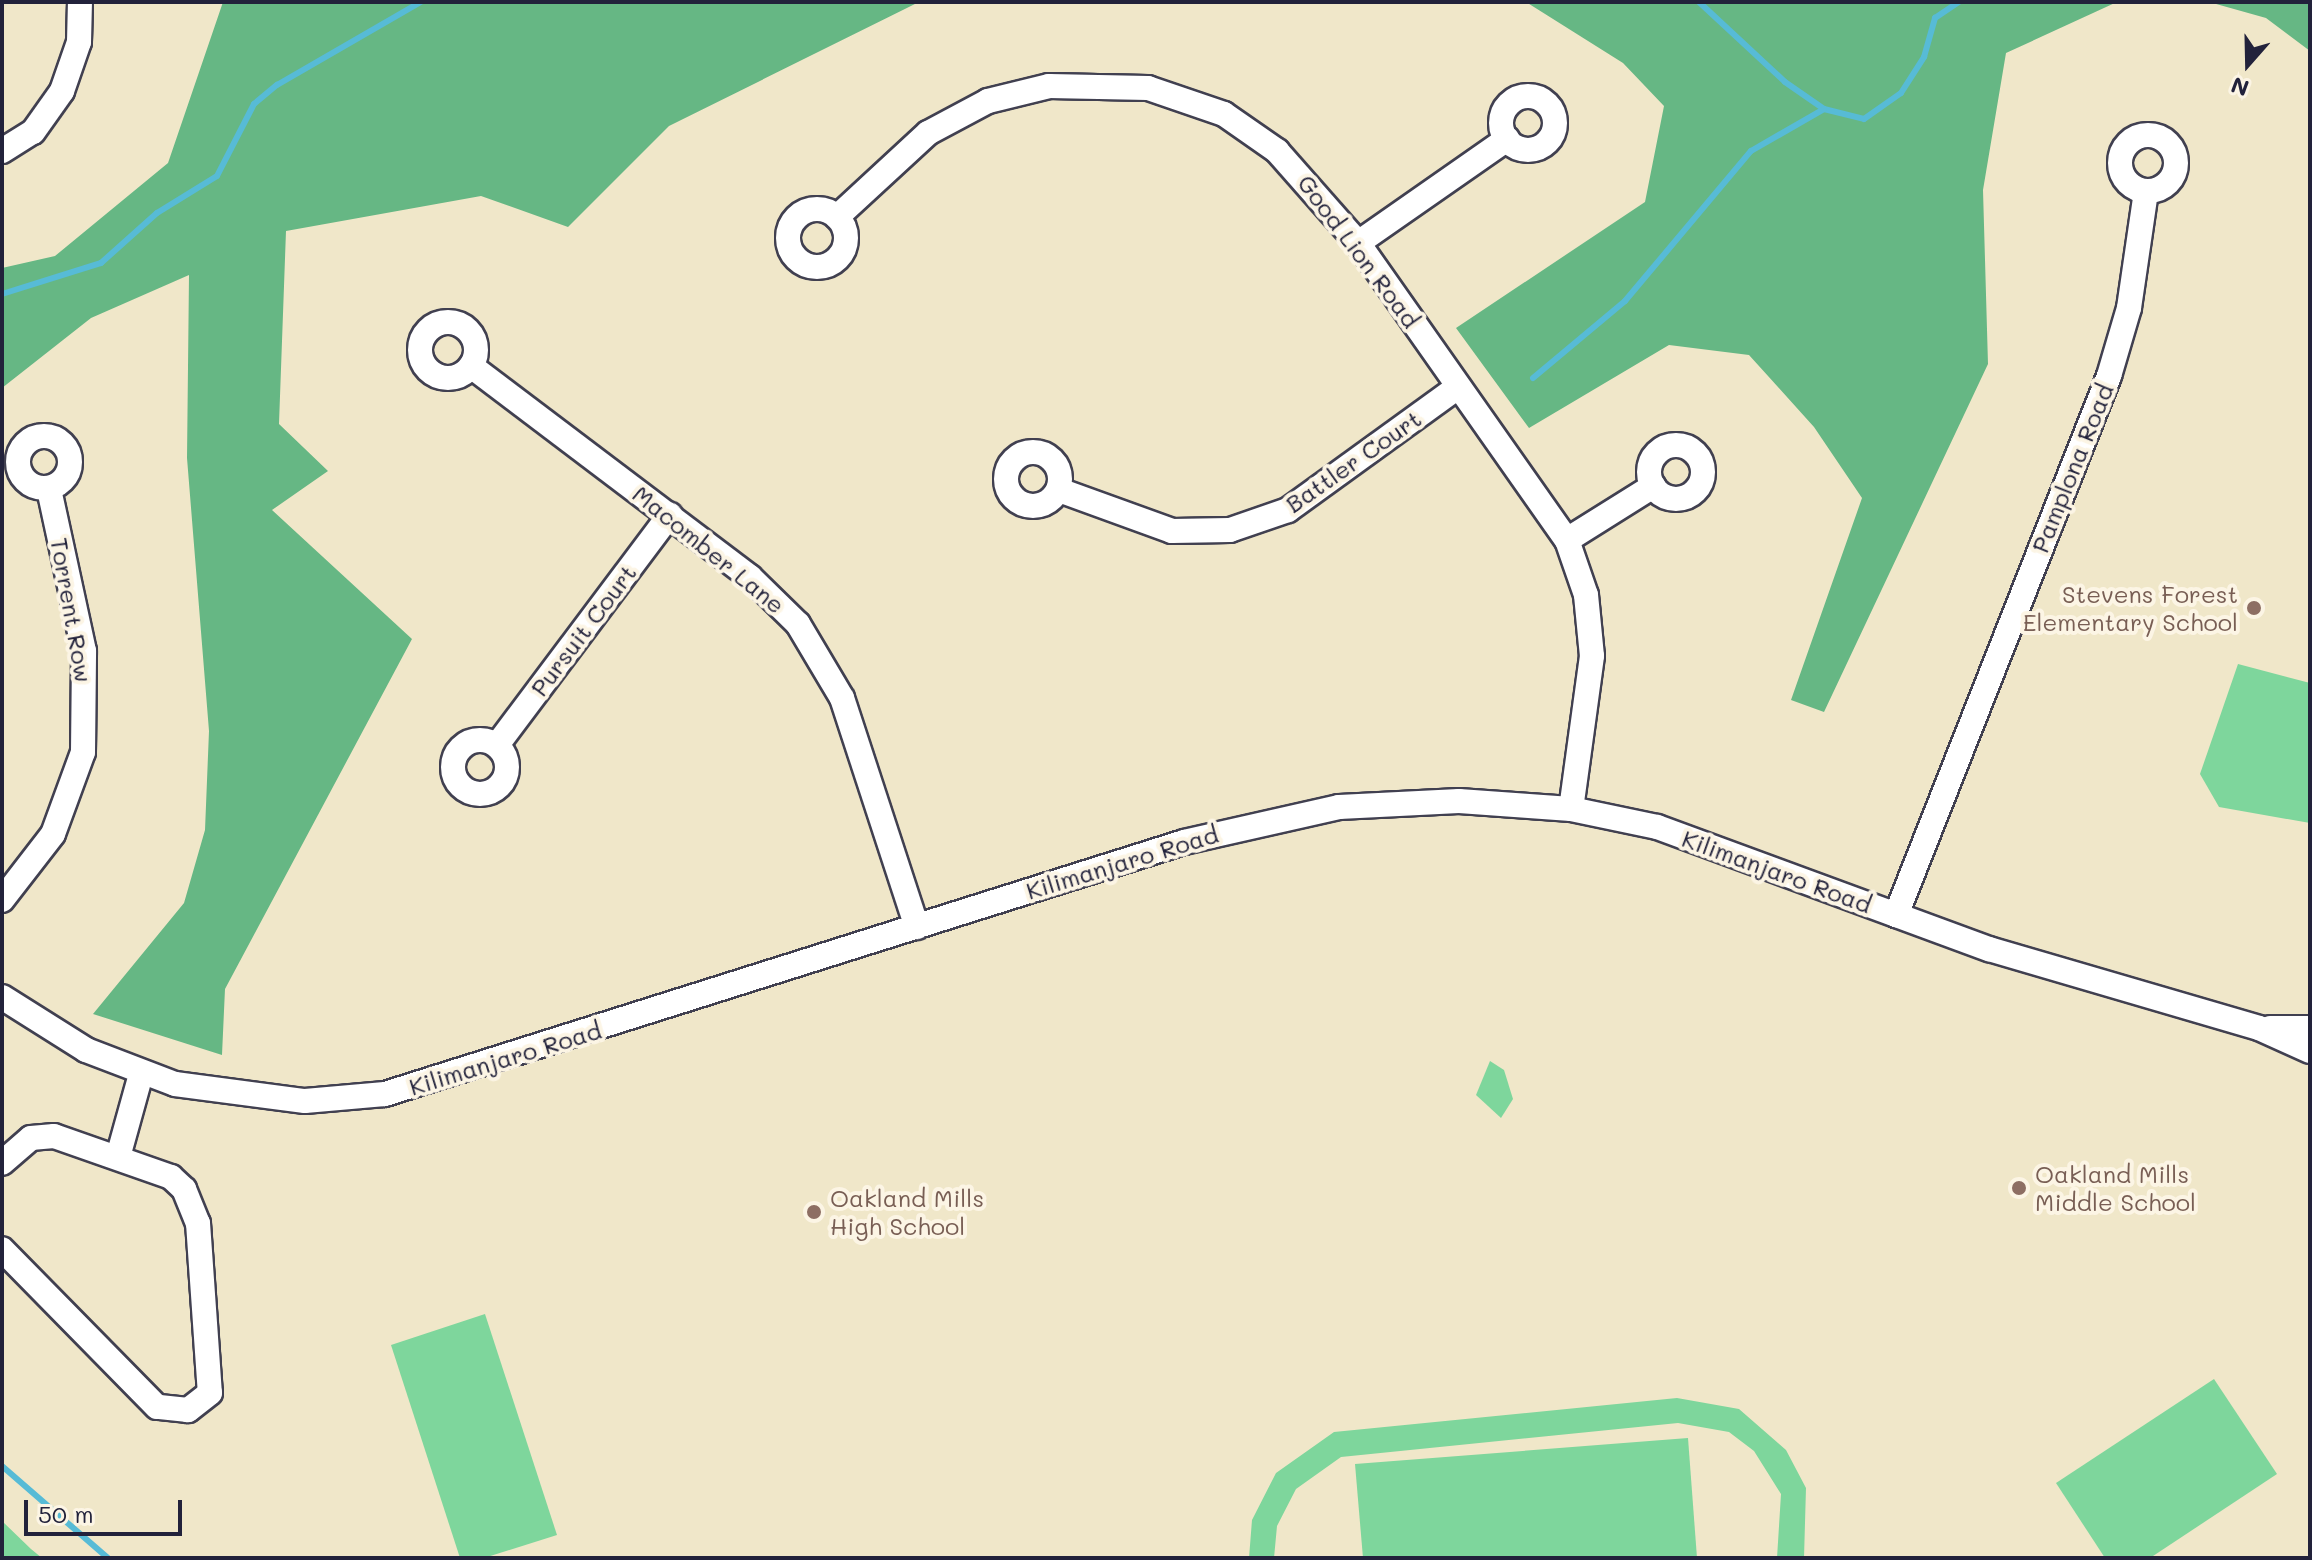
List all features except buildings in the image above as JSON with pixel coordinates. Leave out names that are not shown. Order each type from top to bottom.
[{"type":"street","points":[[2,151],[33,132],[62,91],[79,42],[80,2]]},
{"type":"street","name":"Good Lion Road","points":[[837,217],[954,118],[1049,86],[1113,84],[1185,99],[1250,130],[1303,173],[1358,243],[1567,540],[1586,595],[1592,656],[1571,809]]},
{"type":"street","points":[[1358,243],[1507,139]]},
{"type":"street","name":"Pamplona Road","points":[[1896,915],[2120,345],[2146,191]]},
{"type":"street","name":"Macomber Lane","points":[[471,366],[670,515],[776,601],[816,648],[842,698],[917,927]]},
{"type":"street","name":"Battler Court","points":[[1059,490],[1172,531],[1244,526],[1288,510],[1458,387]]},
{"type":"street","points":[[1567,540],[1653,486]]},
{"type":"street","name":"Torrent Row","points":[[2,900],[53,834],[83,752],[84,651],[49,489]]},
{"type":"street","name":"Pursuit Court","points":[[497,745],[670,515]]},
{"type":"street","name":"Kilimanjaro Road","points":[[2,997],[54,1033],[141,1074],[251,1098],[385,1094],[1269,819],[1407,801],[1571,809],[1730,851],[2072,978],[2259,1028],[2310,1051]]},
{"type":"street","name":"Kilimanjaro Road","points":[[2259,1028],[2310,1028]]},
{"type":"street","points":[[118,1157],[141,1074]]},
{"type":"street","points":[[2,1163],[42,1135],[118,1157],[171,1177],[198,1223],[213,1377],[201,1404],[170,1411],[141,1394],[2,1249]]},
{"type":"green space","points":[[223,2],[919,2],[669,126],[568,227],[481,196],[286,231],[279,424],[328,471],[272,510],[412,639],[225,989],[222,1055],[93,1014],[184,903],[205,830],[209,731],[187,458],[189,275],[91,318],[2,388],[2,268],[55,256],[168,163]]},
{"type":"green space","points":[[1526,2],[2117,2],[2006,53],[1983,190],[1988,364],[1824,712],[1791,700],[1862,498],[1814,427],[1749,355],[1669,345],[1529,428],[1456,328],[1645,202],[1664,106],[1623,63]]},
{"type":"green space","points":[[2209,2],[2310,2],[2310,51],[2266,18]]},
{"type":"green space","points":[[2238,664],[2310,683],[2310,823],[2219,807],[2200,774]]},
{"type":"green space","points":[[1490,1061],[1504,1070],[1513,1099],[1501,1118],[1476,1095]]},
{"type":"green space","points":[[485,1314],[557,1535],[484,1558],[460,1558],[391,1345]]},
{"type":"green space","points":[[2214,1379],[2277,1474],[2150,1558],[2105,1558],[2056,1483]]},
{"type":"green space","points":[[1677,1398],[1739,1409],[1786,1450],[1806,1488],[1804,1558],[1777,1558],[1781,1494],[1754,1451],[1729,1432],[1678,1423],[1341,1457],[1296,1489],[1277,1526],[1274,1558],[1249,1558],[1252,1520],[1276,1473],[1334,1432]]},
{"type":"green space","points":[[1688,1438],[1697,1558],[1363,1558],[1355,1464]]},
{"type":"green space","points":[[2,1521],[31,1549],[42,1558],[2,1558]]},
{"type":"waterway","points":[[2,294],[101,263],[157,213],[217,176],[254,104],[277,85],[421,2]]},
{"type":"waterway","points":[[1699,2],[1785,82],[1824,109],[1864,119],[1901,93],[1924,57],[1935,18],[1959,2]]},
{"type":"waterway","points":[[1533,378],[1625,301],[1751,151],[1824,109]]},
{"type":"waterway","points":[[2,1466],[108,1558]]},
{"type":"place","name":"Stevens Forest Elementary School","points":[[2254,608]]},
{"type":"place","name":"Oakland Mills Middle School","points":[[2019,1188]]},
{"type":"place","name":"Oakland Mills High School","points":[[814,1212]]}]
